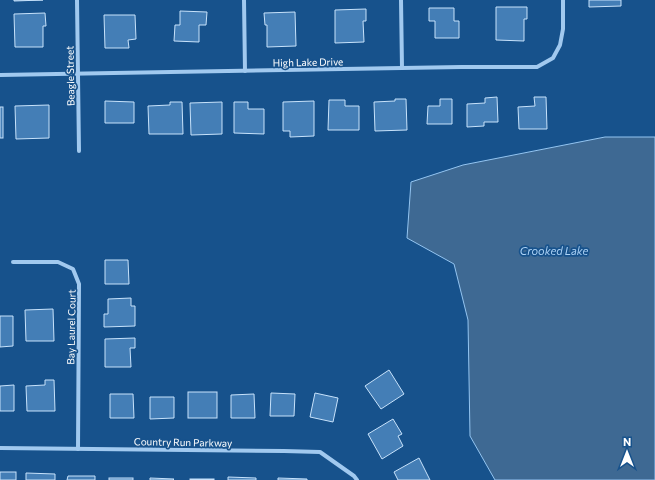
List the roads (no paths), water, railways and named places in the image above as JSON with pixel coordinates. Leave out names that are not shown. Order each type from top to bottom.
[{"type":"street","name":"Beagle Street","points":[[77,0],[79,151]]},
{"type":"street","points":[[244,0],[246,71]]},
{"type":"street","points":[[401,0],[402,68]]},
{"type":"street","name":"High Lake Drive","points":[[0,75],[537,67],[553,58],[560,45],[563,29],[563,0]]},
{"type":"street","name":"Bay Laurel Court","points":[[13,262],[58,262],[73,270],[79,284],[78,449]]},
{"type":"street","name":"Country Run Parkway","points":[[0,448],[284,450],[320,452],[354,476],[357,480]]},
{"type":"water","name":"Crooked Lake","points":[[605,137],[655,137],[655,480],[495,480],[470,436],[468,320],[454,264],[407,238],[411,182],[463,165]]}]
